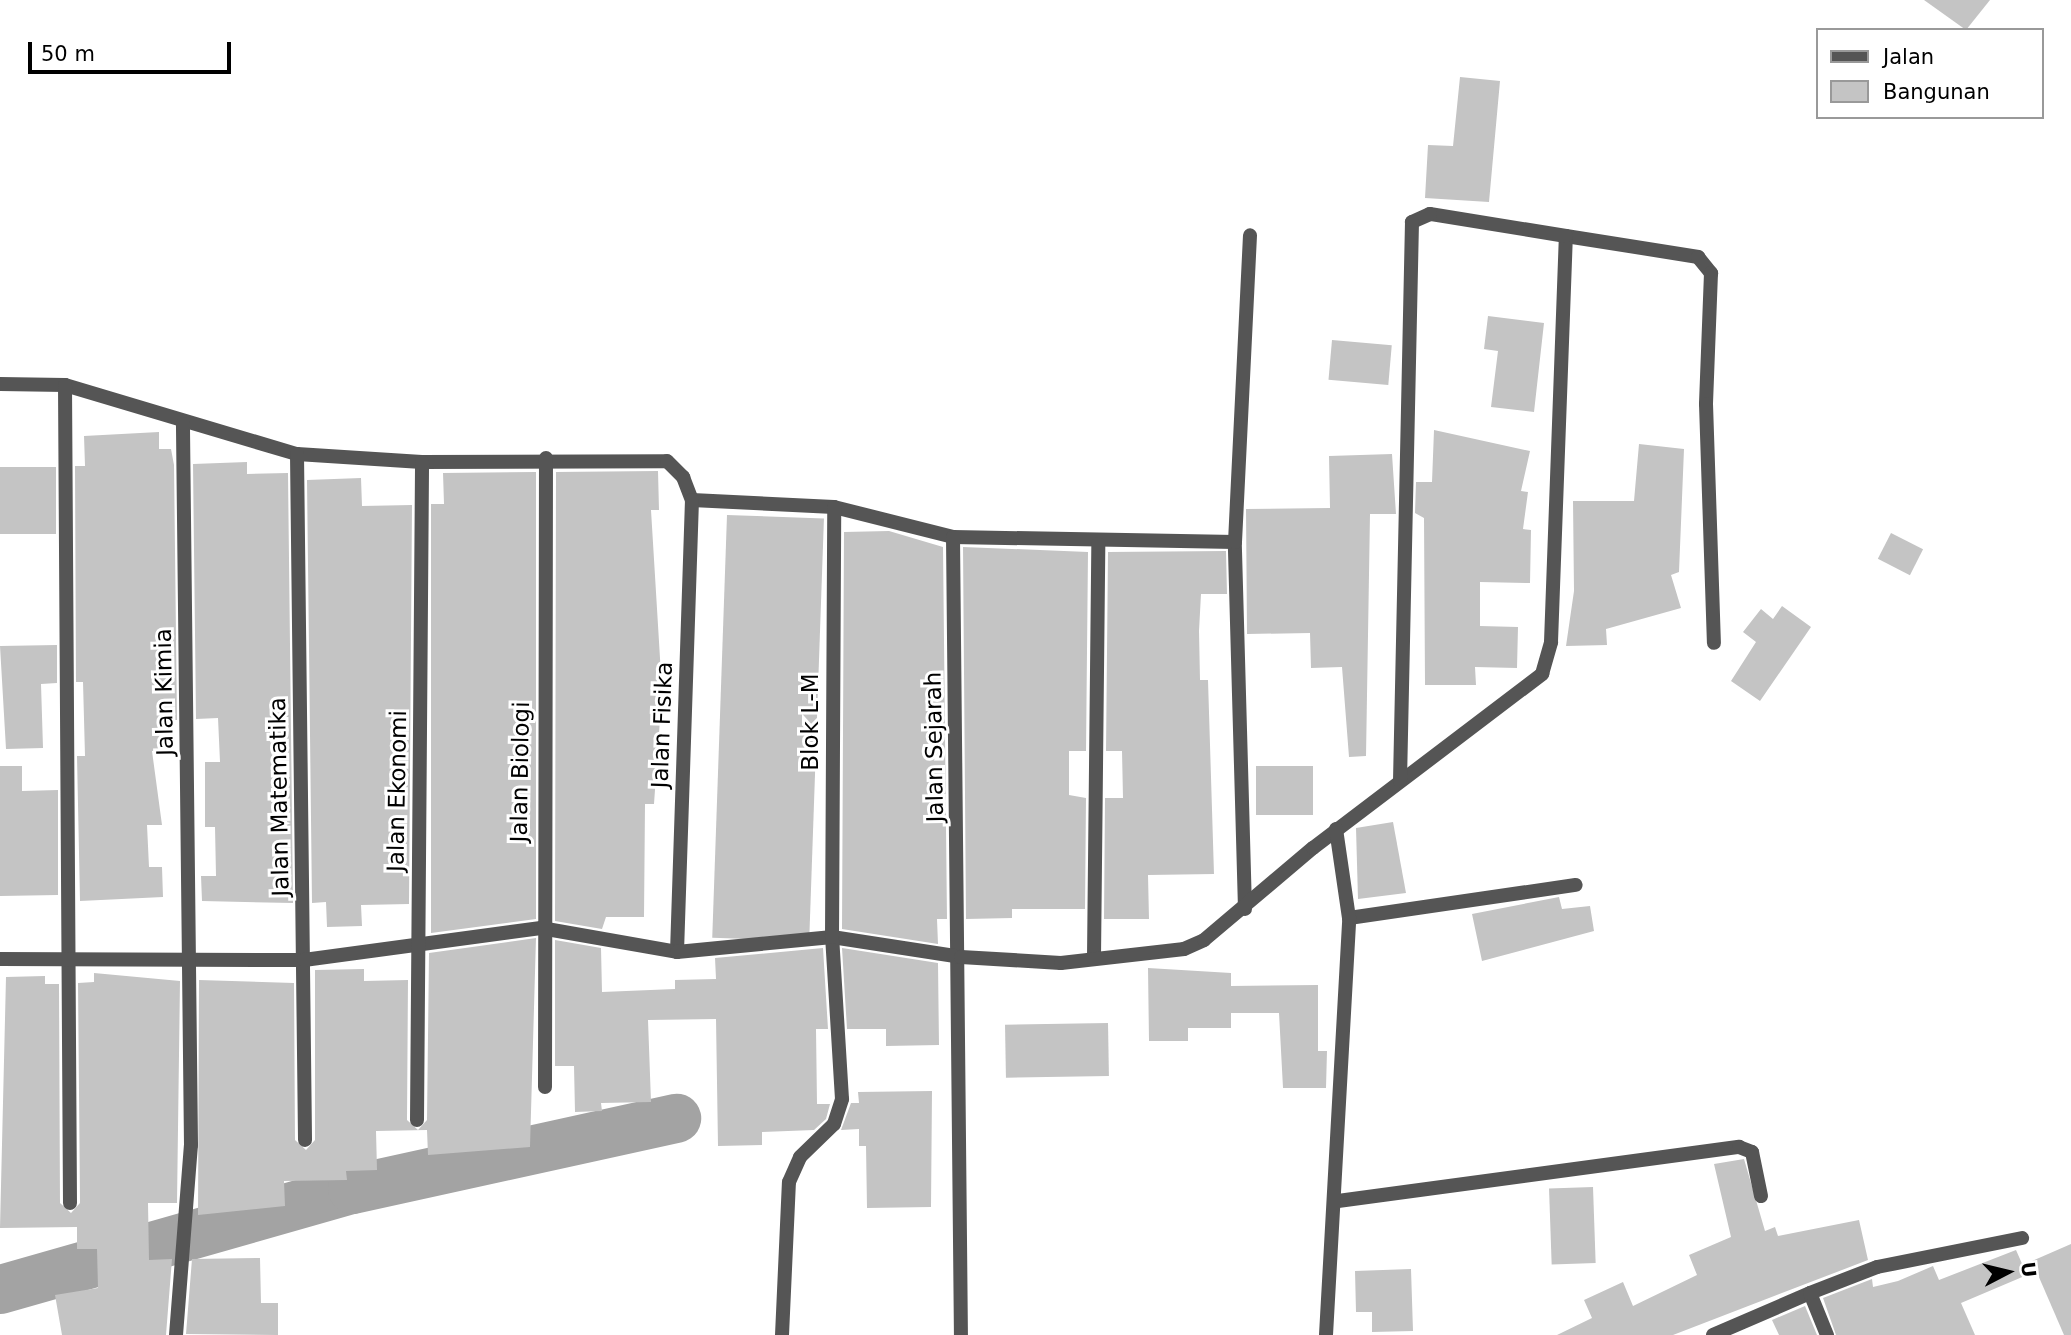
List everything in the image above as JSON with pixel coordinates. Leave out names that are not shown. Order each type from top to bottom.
[{"type":"street","points":[[1400,781],[1412,222],[1430,214],[1698,257],[1711,273],[1706,404],[1714,643]]},
{"type":"street","points":[[1245,909],[1235,542],[1250,235]]},
{"type":"street","points":[[0,959],[304,960],[418,942],[541,928],[677,952],[832,937],[961,957],[1094,958],[1184,949],[1216,934],[1336,830],[1545,666],[1551,642],[1566,236]]},
{"type":"street","points":[[0,384],[65,385],[183,424],[297,454],[422,462],[546,457],[667,461],[683,477],[692,500],[834,507],[953,537],[1098,544],[1235,542]]},
{"type":"street","points":[[65,385],[65,961],[70,1203]]},
{"type":"street","name":"Jalan Kimia","points":[[176,1335],[191,1189],[183,424]]},
{"type":"street","name":"Jalan Matematika","points":[[297,454],[305,1140]]},
{"type":"street","name":"Jalan Biologi","points":[[545,1087],[541,928],[546,457]]},
{"type":"street","name":"Jalan Ekonomi","points":[[417,1120],[422,462]]},
{"type":"street","name":"Jalan Fisika","points":[[677,952],[692,500]]},
{"type":"street","name":"Blok L-M","points":[[782,1335],[789,1182],[800,1157],[834,1124],[842,1099],[832,937],[834,507]]},
{"type":"street","name":"Jalan Sejarah","points":[[953,537],[961,957],[961,1335]]},
{"type":"street","points":[[1094,958],[1098,544]]},
{"type":"street","points":[[1326,1335],[1338,1201],[1349,918],[1336,830]]},
{"type":"street","points":[[1349,918],[1576,885]]},
{"type":"street","points":[[1338,1201],[1739,1147],[1752,1152],[1760,1196]]},
{"type":"street","points":[[1713,1335],[1877,1267],[2022,1238]]},
{"type":"street","points":[[1810,1293],[1827,1335]]},
{"type":"building","points":[[1924,0],[1990,0],[1968,28],[1963,28]]},
{"type":"building","points":[[1460,77],[1500,81],[1489,202],[1425,198],[1428,145],[1453,146]]},
{"type":"building","points":[[1488,316],[1544,323],[1534,412],[1491,407],[1498,351],[1484,349]]},
{"type":"building","points":[[1332,340],[1392,345],[1388,385],[1329,380]]},
{"type":"building","points":[[1434,430],[1530,451],[1521,491],[1528,492],[1523,529],[1531,530],[1530,583],[1480,582],[1480,626],[1518,627],[1517,668],[1475,667],[1476,685],[1425,685],[1424,518],[1415,513],[1416,482],[1432,482]]},
{"type":"building","points":[[159,432],[159,449],[171,449],[174,465],[177,720],[162,720],[163,750],[152,751],[162,825],[147,825],[149,867],[162,867],[163,897],[80,901],[77,756],[85,756],[83,682],[76,682],[75,466],[85,466],[84,436]]},
{"type":"building","points":[[1639,444],[1684,449],[1679,572],[1671,575],[1681,608],[1606,629],[1607,645],[1566,646],[1574,591],[1573,501],[1634,501]]},
{"type":"building","points":[[1392,454],[1396,514],[1370,514],[1366,756],[1349,757],[1342,667],[1311,668],[1310,633],[1247,634],[1246,509],[1330,508],[1329,456]]},
{"type":"building","points":[[247,462],[247,474],[288,473],[293,903],[202,901],[201,876],[216,876],[215,827],[205,827],[205,762],[220,762],[218,718],[196,719],[193,464]]},
{"type":"building","points":[[0,467],[56,467],[56,534],[0,534]]},
{"type":"building","points":[[658,471],[659,510],[651,510],[662,691],[654,804],[645,804],[644,917],[606,917],[602,929],[555,921],[556,472]]},
{"type":"building","points":[[536,472],[536,919],[431,933],[431,504],[444,504],[443,473]]},
{"type":"building","points":[[361,478],[362,506],[412,505],[409,904],[361,905],[362,926],[327,927],[326,902],[312,903],[307,480]]},
{"type":"building","points":[[727,515],[824,518],[809,941],[712,938]]},
{"type":"building","points":[[889,531],[943,547],[947,919],[937,919],[938,944],[842,929],[844,532]]},
{"type":"building","points":[[1891,533],[1923,549],[1910,575],[1878,559]]},
{"type":"building","points":[[963,547],[1088,552],[1086,751],[1069,751],[1069,795],[1086,798],[1085,909],[1012,909],[1012,918],[966,919]]},
{"type":"building","points":[[1226,551],[1227,594],[1201,594],[1199,631],[1200,680],[1208,680],[1214,874],[1148,875],[1149,919],[1104,919],[1105,798],[1123,798],[1122,751],[1106,751],[1108,552]]},
{"type":"building","points":[[1782,606],[1811,627],[1760,701],[1731,681],[1756,642],[1743,632],[1761,609],[1773,619]]},
{"type":"building","points":[[57,645],[57,683],[41,684],[43,748],[6,749],[0,646]]},
{"type":"building","points":[[0,766],[22,766],[22,791],[58,790],[58,895],[0,896]]},
{"type":"building","points":[[1256,766],[1313,766],[1313,815],[1256,815]]},
{"type":"building","points":[[1393,822],[1406,893],[1358,899],[1356,828]]},
{"type":"building","points":[[1559,897],[1562,909],[1590,906],[1594,931],[1482,961],[1472,914]]},
{"type":"building","points":[[536,938],[530,1147],[428,1155],[427,1130],[376,1131],[377,1170],[346,1171],[347,1180],[284,1181],[285,1206],[198,1215],[199,980],[294,983],[295,1140],[306,1150],[315,1140],[315,970],[364,969],[364,981],[408,980],[407,1120],[418,1130],[427,1120],[429,953]]},
{"type":"building","points":[[555,940],[601,948],[602,992],[675,989],[675,980],[716,979],[715,958],[823,948],[828,1029],[816,1029],[817,1104],[830,1104],[826,1119],[814,1130],[762,1132],[762,1145],[718,1146],[716,1019],[648,1020],[651,1102],[601,1103],[602,1111],[575,1112],[574,1066],[555,1066]]},
{"type":"building","points":[[842,948],[938,963],[939,1045],[886,1046],[886,1029],[847,1029]]},
{"type":"building","points":[[1148,968],[1231,973],[1231,986],[1318,985],[1318,1051],[1327,1051],[1326,1088],[1283,1088],[1279,1013],[1231,1013],[1231,1028],[1188,1028],[1188,1041],[1149,1041]]},
{"type":"building","points":[[94,973],[180,981],[177,1203],[148,1203],[149,1260],[172,1259],[166,1335],[62,1335],[55,1295],[98,1288],[97,1249],[77,1249],[77,1227],[0,1228],[6,977],[45,976],[45,984],[59,984],[60,1203],[71,1213],[80,1203],[78,983],[94,982]]},
{"type":"building","points":[[1108,1023],[1109,1076],[1006,1078],[1005,1025]]},
{"type":"building","points":[[932,1091],[931,1207],[867,1208],[866,1146],[859,1146],[859,1129],[841,1130],[851,1103],[859,1103],[858,1092]]},
{"type":"building","points":[[1744,1159],[1765,1231],[1775,1227],[1778,1236],[1859,1220],[1868,1260],[1673,1335],[1557,1335],[1592,1318],[1584,1300],[1623,1282],[1633,1306],[1697,1275],[1689,1255],[1731,1237],[1714,1164]]},
{"type":"building","points":[[1593,1187],[1596,1263],[1552,1264],[1549,1189]]},
{"type":"building","points":[[2071,1244],[2071,1335],[2064,1335],[2032,1261]]},
{"type":"building","points":[[2016,1250],[2027,1275],[1961,1303],[1975,1335],[1836,1335],[1823,1298],[1872,1279],[1873,1287],[1898,1281],[1933,1266],[1939,1280]]},
{"type":"building","points":[[260,1258],[261,1303],[278,1303],[278,1335],[186,1334],[192,1259]]},
{"type":"building","points":[[1411,1269],[1413,1331],[1372,1332],[1372,1312],[1356,1312],[1355,1271]]},
{"type":"building","points":[[1805,1306],[1817,1335],[1779,1335],[1772,1320]]},
{"type":"waterway","points":[[0,1289],[352,1189],[676,1118]]}]
